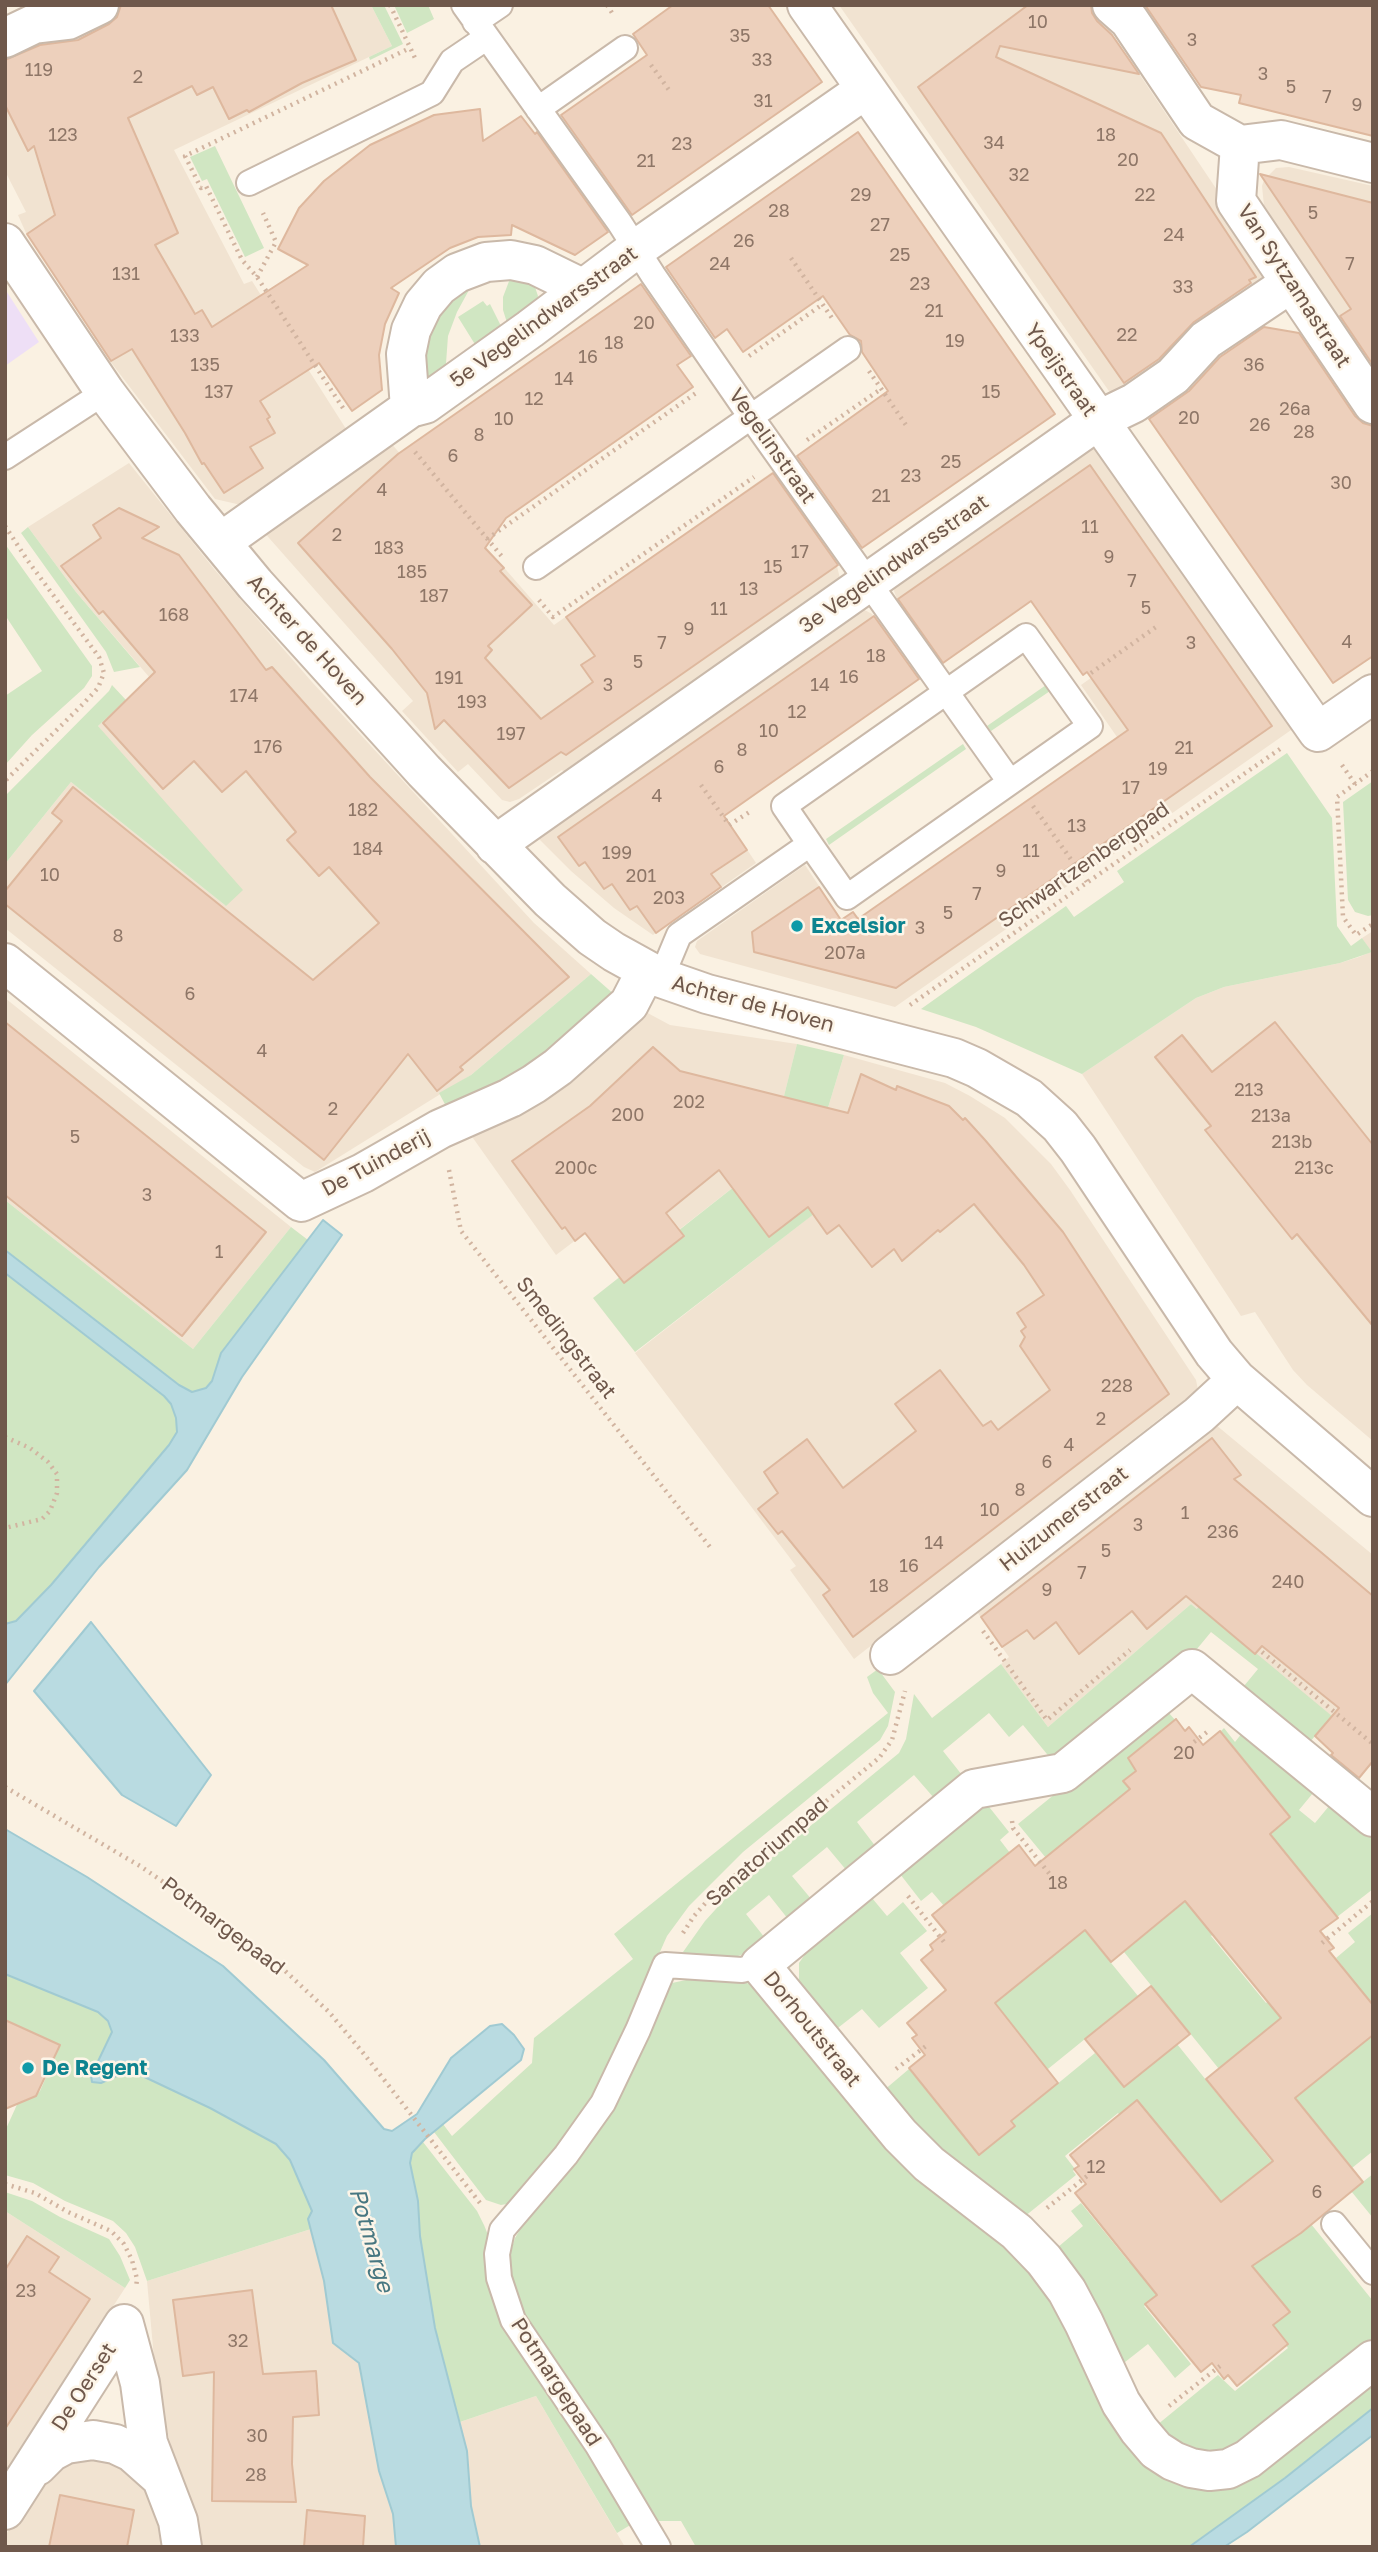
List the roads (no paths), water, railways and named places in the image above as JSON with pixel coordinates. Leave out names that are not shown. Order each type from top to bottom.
[{"type":"street","points":[[5,38],[34,23],[68,20],[99,5]]},
{"type":"street","name":"Ypeijstraat","points":[[807,5],[1318,732],[1373,694]]},
{"type":"street","points":[[1112,5],[1129,20],[1197,121],[1240,145],[1281,140],[1373,163]]},
{"type":"street","name":"5e Vegelindwarsstraat","points":[[221,542],[410,408],[425,404],[530,330],[636,249],[866,89]]},
{"type":"street","name":"Van Sytzamastraat","points":[[1240,145],[1236,201],[1373,404]]},
{"type":"street","name":"Achter de Hoven","points":[[5,243],[105,392],[255,584],[391,734],[550,900],[592,937],[654,975],[707,994],[954,1058],[1029,1098],[1060,1126],[1078,1149],[1214,1353],[1237,1380],[1373,1497]]},
{"type":"street","points":[[410,408],[406,354],[411,330],[423,305],[439,286],[457,273],[486,262],[511,260],[535,265],[582,288]]},
{"type":"street","name":"3e Vegelindwarsstraat","points":[[495,845],[1097,421],[1134,402],[1173,376],[1206,340],[1291,283]]},
{"type":"street","name":"De Tuinderij","points":[[5,963],[301,1202],[363,1173],[440,1129],[510,1098],[558,1067],[629,1004],[654,975]]},
{"type":"street","name":"Huizumerstraat","points":[[890,1655],[1199,1415],[1237,1380]]},
{"type":"street","name":"Dorhoutstraat","points":[[1373,1817],[1192,1668],[1063,1773],[974,1788],[760,1965],[900,2135],[929,2164],[1017,2232],[1044,2260],[1067,2291],[1121,2403],[1156,2450],[1173,2461],[1209,2471],[1228,2469],[1267,2445],[1373,2360]]},
{"type":"street","name":"De Oerset","points":[[5,2510],[124,2324],[140,2384],[148,2443],[178,2521],[182,2547]]},
{"type":"street","name":"De Oerset","points":[[28,2475],[51,2452],[66,2444],[93,2440],[115,2444],[132,2452],[159,2476]]},
{"type":"lane","points":[[249,183],[432,93],[475,22],[500,5]]},
{"type":"lane","name":"Vegelinstraat","points":[[475,22],[1010,782]]},
{"type":"lane","points":[[538,109],[625,48]]},
{"type":"lane","points":[[536,568],[848,349]]},
{"type":"lane","points":[[5,457],[105,392]]},
{"type":"lane","points":[[1026,636],[1090,726],[847,897],[784,806],[946,692],[1026,636]]},
{"type":"lane","points":[[654,975],[679,935],[810,844]]},
{"type":"lane","name":"Potmargepaad","points":[[658,2547],[598,2446],[513,2320],[499,2278],[497,2254],[502,2230],[566,2155],[603,2103],[665,1965],[742,1970],[760,1965]]},
{"type":"lane","points":[[1334,2224],[1373,2272]]},
{"type":"water","points":[[323,1220],[342,1235],[242,1377],[187,1470],[99,1567],[5,1685],[5,1624],[16,1621],[51,1585],[177,1432],[171,1404],[164,1396],[5,1273],[5,1250],[179,1385],[192,1392],[206,1388],[212,1381],[221,1353]]},
{"type":"water","points":[[91,1622],[211,1775],[176,1826],[122,1795],[34,1691]]},
{"type":"water","name":"Potmarge","points":[[5,1829],[87,1877],[223,1966],[324,2060],[384,2129],[392,2131],[417,2114],[451,2058],[490,2026],[502,2024],[524,2049],[521,2060],[425,2139],[412,2153],[410,2163],[418,2201],[420,2236],[435,2328],[467,2451],[471,2506],[480,2547],[396,2547],[393,2514],[379,2471],[359,2363],[333,2343],[324,2281],[308,2219],[312,2211],[290,2160],[276,2144],[210,2108],[136,2073],[121,2074],[101,2083],[92,2082],[91,2076],[112,2032],[108,2021],[98,2012],[5,1974]]},
{"type":"water","points":[[1373,2408],[1373,2435],[1247,2532],[1224,2547],[1189,2547],[1285,2478]]},
{"type":"place","name":"Excelsior","points":[[797,926]]},
{"type":"place","name":"De Regent","points":[[28,2068]]}]
